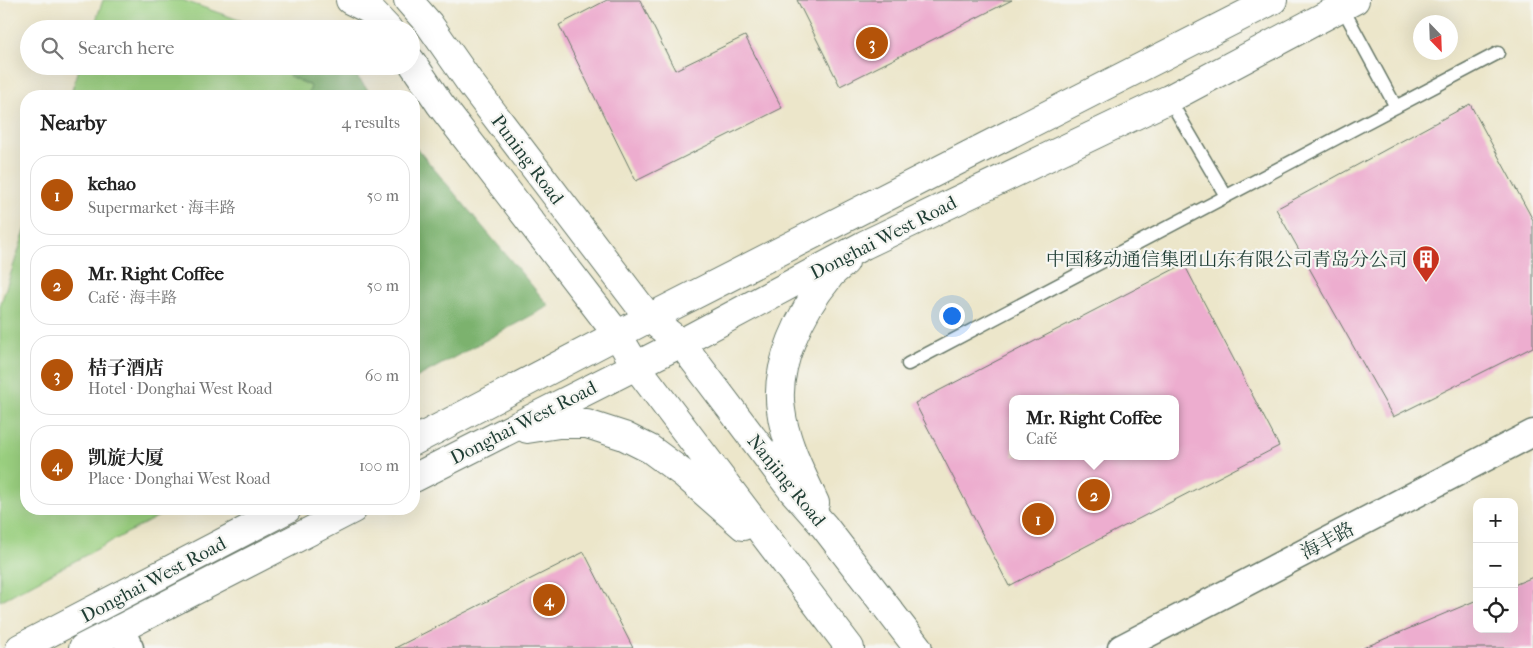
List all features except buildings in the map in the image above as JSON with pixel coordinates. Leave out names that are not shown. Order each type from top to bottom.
[{"type":"main road","points":[[350,0],[370,10],[380,20]]},
{"type":"main road","points":[[393,20],[401,0]]},
{"type":"main road","name":"Puning Road","points":[[408,0],[429,24],[470,84],[649,318]]},
{"type":"main road","name":"Donghai West Road","points":[[420,439],[617,334],[1273,0]]},
{"type":"main road","name":"Donghai West Road","points":[[420,475],[681,343],[864,245],[1169,99],[1348,3]]},
{"type":"main road","name":"Puning Road","points":[[420,74],[440,104],[617,334]]},
{"type":"main road","points":[[824,526],[789,443],[781,410],[780,382],[787,353],[796,331],[812,303],[829,276],[864,245]]},
{"type":"main road","name":"Nanjing Road","points":[[649,318],[681,343],[792,490],[824,526],[918,648]]},
{"type":"main road","points":[[617,334],[636,366],[850,648]]},
{"type":"main road","points":[[498,435],[558,424],[587,424],[624,436],[650,449],[684,474],[781,558]]},
{"type":"main road","name":"Donghai West Road","points":[[20,648],[275,515]]},
{"type":"main road","name":"Donghai West Road","points":[[83,648],[125,638],[342,515]]},
{"type":"street","name":"海丰路","points":[[1121,648],[1533,433]]},
{"type":"lane","points":[[1348,3],[1396,107]]},
{"type":"lane","points":[[908,364],[1498,53]]},
{"type":"lane","points":[[1169,99],[1226,196]]},
{"type":"green space","points":[[103,0],[182,0],[239,20],[96,20]]},
{"type":"green space","points":[[77,75],[356,75],[368,90],[72,90]]},
{"type":"green space","points":[[356,75],[368,90],[310,90],[311,86],[289,76]]},
{"type":"green space","points":[[420,152],[549,306],[420,376]]},
{"type":"green space","points":[[20,246],[20,515],[161,515],[0,601],[0,306]]},
{"type":"place","name":"桔子酒店","points":[[872,43]]},
{"type":"place","name":"中国移动通信集团山东有限公司青岛分公司","points":[[1426,283]]},
{"type":"place","name":"Mr. Right Coffee","points":[[1094,495]]},
{"type":"place","name":"kehao","points":[[1038,519]]},
{"type":"place","name":"凯旋大厦","points":[[549,600]]}]
